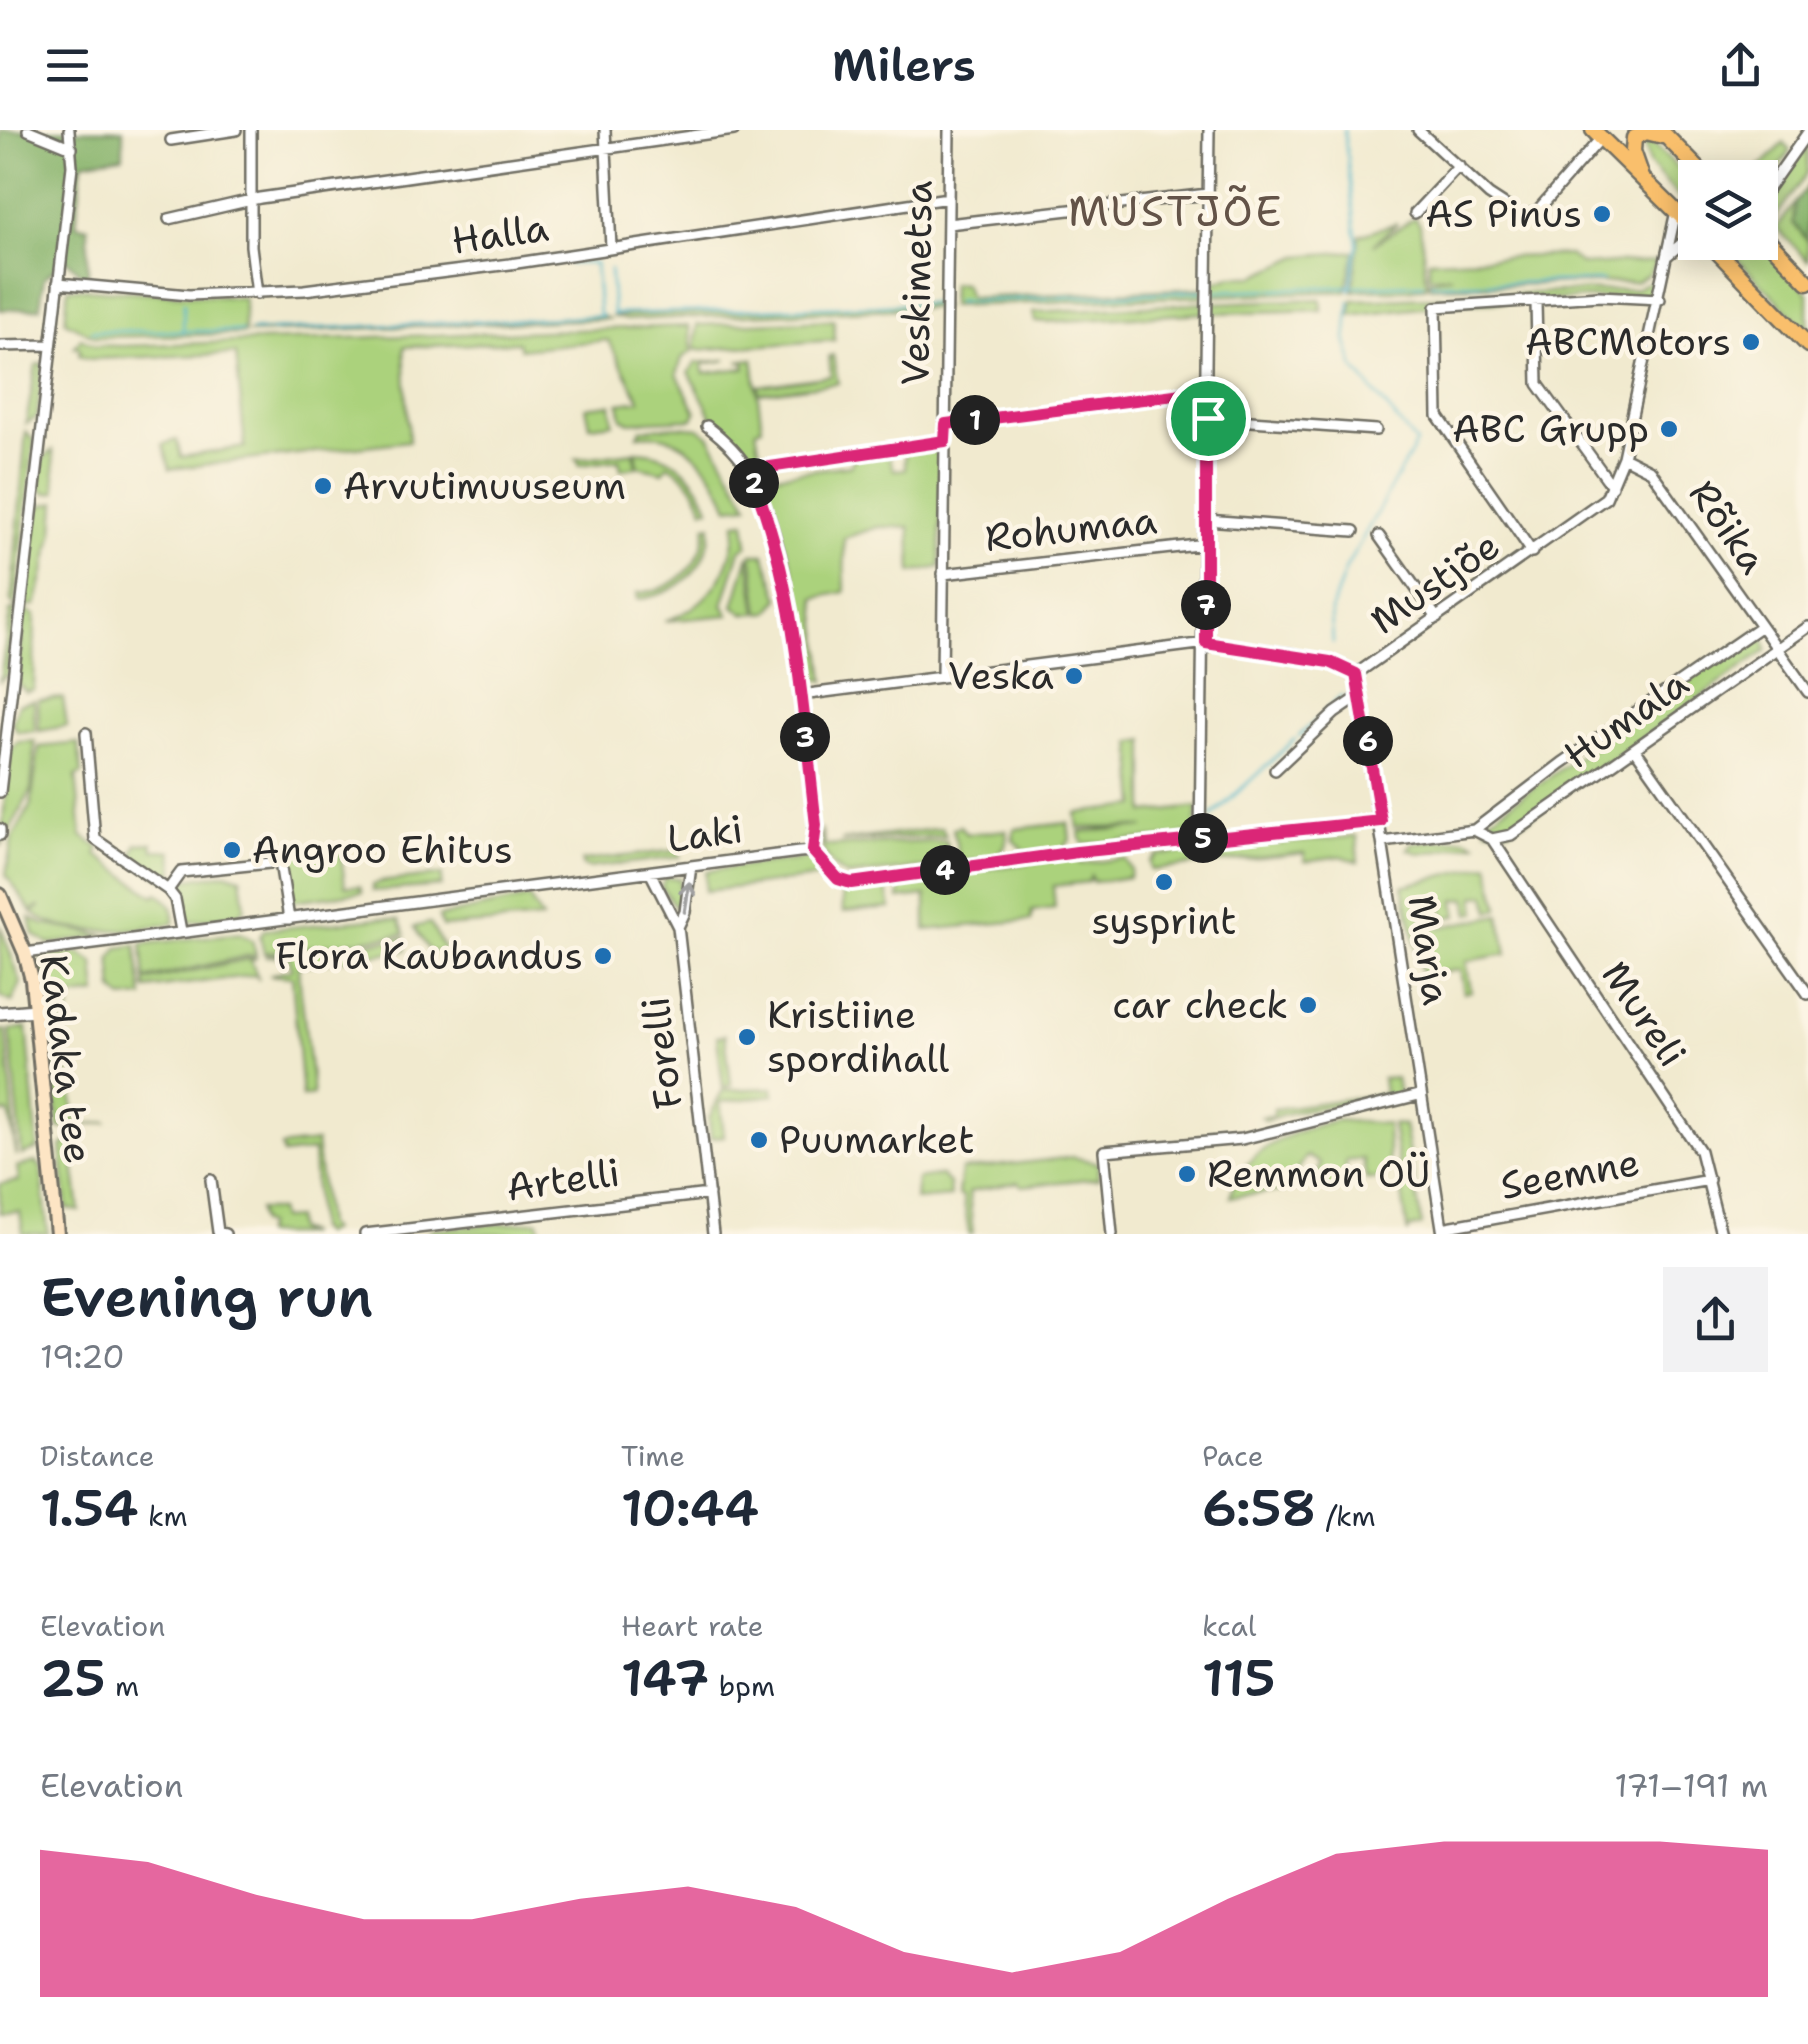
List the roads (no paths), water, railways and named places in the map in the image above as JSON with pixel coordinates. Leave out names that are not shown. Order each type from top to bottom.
[{"type":"main road","points":[[1643,179],[1633,151],[1634,138],[1646,132],[1664,134],[1689,160]]},
{"type":"main road","points":[[1597,134],[1676,211]]},
{"type":"main road","points":[[1778,251],[1808,282]]},
{"type":"main road","points":[[1726,260],[1808,344]]},
{"type":"main road","name":"Kadaka tee","points":[[0,895],[26,953],[56,1234]]},
{"type":"street","points":[[28,130],[72,148]]},
{"type":"street","points":[[0,792],[58,283],[72,148],[69,130]]},
{"type":"street","points":[[171,140],[236,130]]},
{"type":"street","points":[[251,130],[250,202],[257,294]]},
{"type":"street","points":[[605,130],[611,247]]},
{"type":"street","points":[[169,219],[250,202],[734,130]]},
{"type":"street","name":"Veskimetsa","points":[[942,676],[949,130]]},
{"type":"street","points":[[1200,838],[1206,643],[1210,130]]},
{"type":"street","points":[[1418,130],[1429,133],[1459,166],[1513,214],[1523,217],[1537,211],[1597,134]]},
{"type":"street","points":[[1778,174],[1808,132]]},
{"type":"street","points":[[1415,214],[1459,166]]},
{"type":"street","points":[[948,224],[1208,194]]},
{"type":"street","name":"Halla","points":[[58,283],[189,295],[257,294],[510,264],[948,198]]},
{"type":"street","name":"Mustjõe","points":[[800,695],[1206,643],[1330,662],[1356,674],[1606,498],[1623,457],[1676,211]]},
{"type":"street","points":[[1668,255],[1678,247]]},
{"type":"street","points":[[1532,552],[1438,416],[1436,307],[1599,296],[1660,298]]},
{"type":"street","points":[[1536,303],[1538,384],[1612,486]]},
{"type":"street","points":[[0,346],[50,345]]},
{"type":"street","points":[[946,424],[1206,391]]},
{"type":"street","points":[[1208,418],[1376,430]]},
{"type":"street","points":[[708,426],[728,442],[749,470],[777,548],[816,825],[813,851],[838,879],[851,883],[1200,838],[1381,821]]},
{"type":"street","points":[[749,470],[945,441]]},
{"type":"street","name":"Rõika","points":[[1623,457],[1652,471],[1808,692]]},
{"type":"street","points":[[1206,520],[1354,531]]},
{"type":"street","points":[[1379,536],[1437,618]]},
{"type":"street","name":"Rohumaa","points":[[943,574],[1206,544]]},
{"type":"street","name":"Humala","points":[[1474,830],[1518,794],[1760,626]]},
{"type":"street","name":"Humala","points":[[1492,839],[1523,829],[1808,628]]},
{"type":"street","name":"Marja","points":[[1356,674],[1442,1231]]},
{"type":"street","points":[[1275,770],[1360,696]]},
{"type":"street","points":[[86,733],[95,839],[168,890],[175,899],[180,931]]},
{"type":"street","points":[[1635,749],[1808,994]]},
{"type":"street","points":[[1383,842],[1474,830],[1492,839]]},
{"type":"street","name":"Mureli","points":[[1492,839],[1694,1141],[1709,1180],[1721,1234]]},
{"type":"street","name":"Laki","points":[[26,953],[813,851]]},
{"type":"street","points":[[168,890],[181,872],[280,862],[289,919]]},
{"type":"street","points":[[678,927],[685,912],[691,866]]},
{"type":"street","name":"Forelli","points":[[650,872],[678,927],[713,1234]]},
{"type":"street","points":[[0,1013],[35,1010]]},
{"type":"street","points":[[1112,1234],[1104,1151],[1242,1139],[1419,1095]]},
{"type":"street","points":[[211,1180],[218,1232],[225,1234]]},
{"type":"street","name":"Seemne","points":[[1442,1231],[1709,1180]]},
{"type":"street","name":"Artelli","points":[[365,1234],[708,1194]]},
{"type":"waterway","points":[[1344,130],[1357,244],[1350,290]]},
{"type":"waterway","points":[[569,264],[595,263],[599,314]]},
{"type":"waterway","points":[[610,269],[613,312]]},
{"type":"waterway","points":[[1431,284],[1603,281]]},
{"type":"waterway","points":[[1214,291],[1423,284]]},
{"type":"waterway","points":[[955,302],[1203,291]]},
{"type":"waterway","points":[[1333,643],[1331,611],[1346,568],[1416,443],[1355,369],[1346,340],[1350,301]]},
{"type":"waterway","points":[[183,332],[184,303]]},
{"type":"waterway","points":[[612,314],[940,303]]},
{"type":"waterway","points":[[251,331],[603,316]]},
{"type":"waterway","points":[[92,331],[242,331]]},
{"type":"waterway","points":[[1325,712],[1343,695]]},
{"type":"waterway","points":[[1299,736],[1319,718]]},
{"type":"waterway","points":[[1212,816],[1295,739]]},
{"type":"place","name":"AS Pinus","points":[[1602,214]]},
{"type":"place","name":"ABCMotors","points":[[1751,342]]},
{"type":"place","name":"ABC Grupp","points":[[1669,429]]},
{"type":"place","name":"Arvutimuuseum","points":[[323,486]]},
{"type":"place","name":"Veska","points":[[1074,676]]},
{"type":"place","name":"Angroo Ehitus","points":[[232,850]]},
{"type":"place","name":"sysprint","points":[[1164,882]]},
{"type":"place","name":"Flora Kaubandus","points":[[603,956]]},
{"type":"place","name":"car check","points":[[1308,1005]]},
{"type":"place","name":"Kristiine spordihall","points":[[747,1037]]},
{"type":"place","name":"Puumarket","points":[[759,1140]]},
{"type":"place","name":"Remmon OÜ","points":[[1187,1174]]},
{"type":"district","name":"MUSTJÕE","points":[[1176,211]]}]
